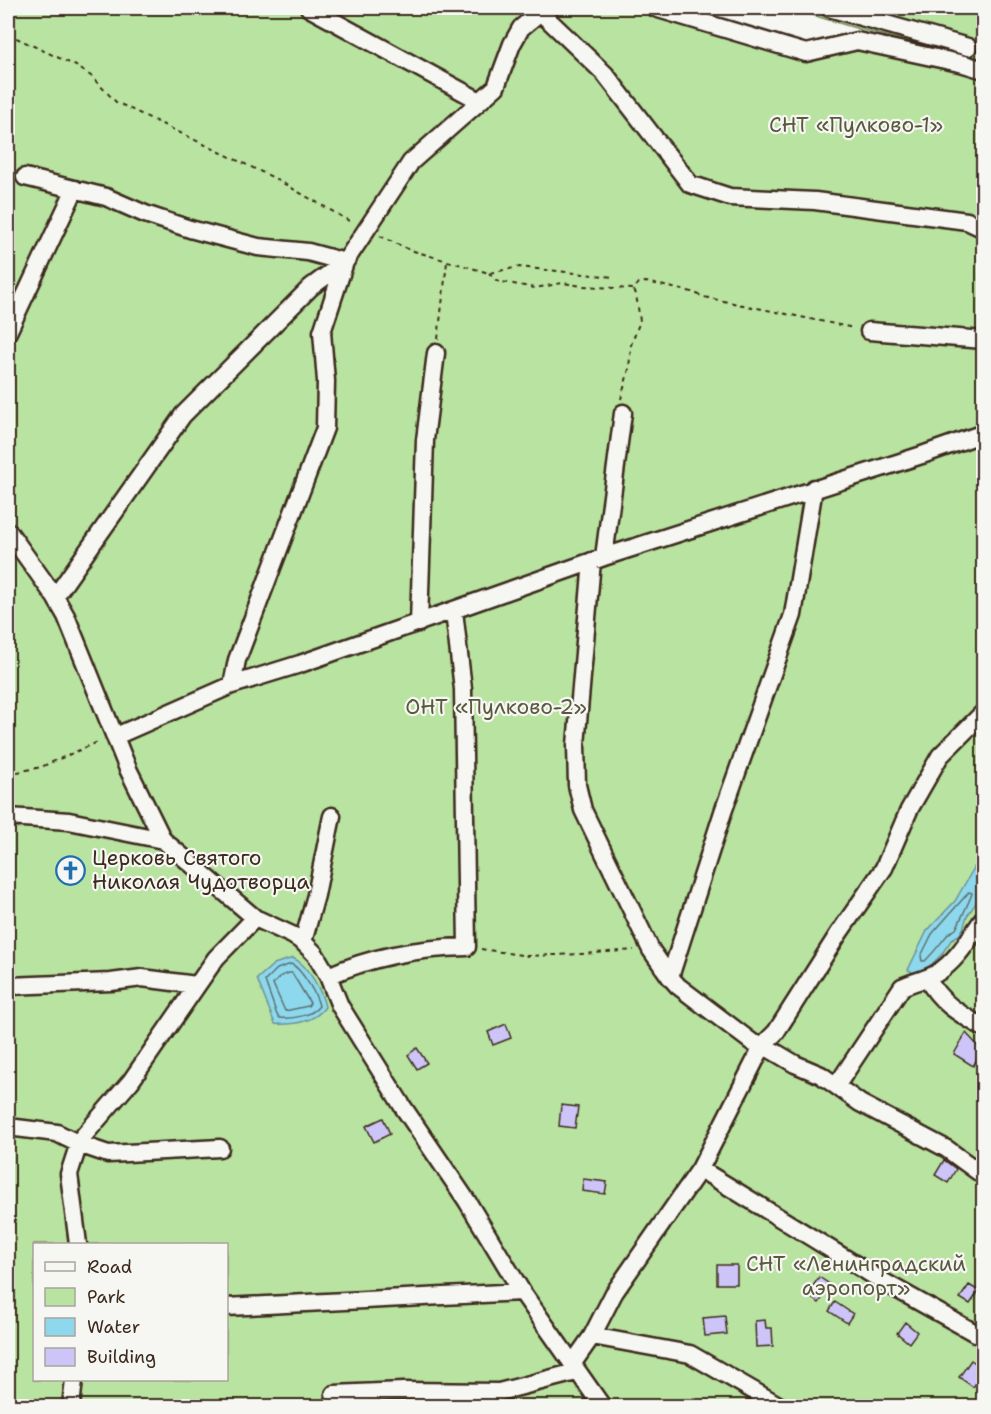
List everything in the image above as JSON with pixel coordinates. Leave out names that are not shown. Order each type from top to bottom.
[{"type":"street","points":[[309,8],[480,101]]},
{"type":"street","points":[[655,8],[806,53],[857,41],[984,70]]},
{"type":"street","points":[[829,8],[968,47]]},
{"type":"street","points":[[232,685],[237,660],[325,428],[326,381],[322,332],[345,262],[411,162],[496,87],[521,28],[540,9],[605,74],[690,184],[730,197],[837,204],[967,221],[984,229]]},
{"type":"street","points":[[25,177],[106,197],[145,214],[190,229],[258,247],[308,252],[345,262]]},
{"type":"street","points":[[8,332],[75,189]]},
{"type":"street","points":[[55,597],[183,415],[311,287],[345,262]]},
{"type":"street","points":[[869,331],[984,340]]},
{"type":"street","points":[[419,623],[425,440],[436,353]]},
{"type":"street","points":[[623,413],[598,559],[576,745],[577,785],[583,810],[651,950],[678,986],[753,1042],[795,1065],[821,1075],[860,1103],[947,1149],[984,1176]]},
{"type":"street","points":[[116,736],[232,685],[454,611],[598,559],[984,433]]},
{"type":"street","points":[[670,977],[723,812],[793,615],[814,489]]},
{"type":"street","points":[[8,531],[66,616],[128,769],[163,840],[255,918],[303,942],[315,954],[328,976],[340,1006],[403,1107],[467,1201],[522,1292],[602,1407]]},
{"type":"street","points":[[328,976],[355,964],[385,956],[433,948],[467,947],[463,689],[454,611]]},
{"type":"street","points":[[334,1394],[403,1391],[499,1392],[575,1368],[614,1293],[700,1169],[763,1046],[776,1032],[839,933],[884,868],[909,810],[940,756],[984,712]]},
{"type":"street","points":[[303,942],[316,895],[332,816]]},
{"type":"street","points":[[8,817],[69,821],[163,840]]},
{"type":"street","points":[[78,1243],[69,1174],[80,1140],[131,1081],[216,958],[255,918]]},
{"type":"street","points":[[837,1085],[902,987],[939,972],[955,958],[984,918]]},
{"type":"street","points":[[8,987],[111,982],[142,978],[196,985]]},
{"type":"street","points":[[927,978],[935,993],[950,1008],[984,1028]]},
{"type":"street","points":[[8,1127],[57,1133],[108,1154],[220,1148]]},
{"type":"street","points":[[700,1169],[884,1282],[984,1338]]},
{"type":"street","points":[[228,1307],[522,1292]]},
{"type":"street","points":[[592,1336],[690,1354],[780,1407]]},
{"type":"street","points":[[70,1407],[74,1381]]},
{"type":"path","points":[[8,34],[76,66],[91,76],[116,102],[214,151],[265,173],[365,230],[410,250],[479,269],[489,273],[497,281],[535,288],[563,283],[619,290],[633,289],[639,283],[646,282],[869,331]]},
{"type":"path","points":[[436,353],[447,262]]},
{"type":"path","points":[[489,273],[519,267],[613,277]]},
{"type":"path","points":[[623,413],[621,397],[623,386],[629,369],[631,345],[640,321],[636,294],[633,289]]},
{"type":"path","points":[[8,774],[41,766],[116,736]]},
{"type":"path","points":[[467,947],[528,956],[651,950]]},
{"type":"green space","name":"ОНТ «Пулково-2»","points":[[8,8],[655,8],[806,53],[857,41],[983,70],[983,1406],[8,1406]]},
{"type":"green space","points":[[789,8],[983,8],[983,60],[859,29]]},
{"type":"water","points":[[983,852],[983,881],[978,890],[976,903],[967,916],[963,929],[930,966],[916,974],[908,970],[927,931],[955,901]]},
{"type":"water","points":[[293,958],[304,966],[314,979],[325,1007],[316,1016],[303,1022],[275,1024],[257,979],[274,964]]},
{"type":"building","name":"Церковь Святого Николая Чудотворца","points":[[64,863],[79,864],[78,877],[63,876]]},
{"type":"building","points":[[506,1024],[511,1038],[493,1045],[488,1032]]},
{"type":"building","points":[[966,1033],[982,1050],[973,1066],[954,1054]]},
{"type":"building","points":[[417,1048],[427,1063],[417,1069],[408,1055]]},
{"type":"building","points":[[561,1105],[578,1107],[575,1128],[559,1126]]},
{"type":"building","points":[[383,1118],[390,1134],[374,1142],[366,1126]]},
{"type":"building","points":[[944,1160],[956,1169],[948,1183],[935,1175]]},
{"type":"building","points":[[583,1179],[607,1182],[605,1194],[582,1191]]},
{"type":"building","points":[[717,1265],[737,1265],[737,1284],[717,1284]]},
{"type":"building","points":[[819,1277],[831,1285],[819,1303],[807,1295]]},
{"type":"building","points":[[969,1285],[979,1291],[970,1304],[960,1298]]},
{"type":"building","points":[[835,1302],[853,1314],[847,1323],[829,1311]]},
{"type":"building","points":[[725,1316],[727,1334],[705,1336],[703,1318]]},
{"type":"building","points":[[765,1320],[766,1328],[772,1328],[773,1346],[756,1347],[755,1321]]},
{"type":"building","points":[[905,1322],[917,1332],[909,1343],[897,1333]]},
{"type":"building","points":[[971,1360],[984,1369],[984,1373],[973,1387],[959,1377]]},
{"type":"place","name":"Церковь Святого Николая Чудотворца","points":[[71,870]]},
{"type":"park label","name":"СНТ «Пулково-1»","points":[[856,125]]},
{"type":"park label","name":"СНТ «Ленинградский аэропорт»","points":[[856,1276]]}]
